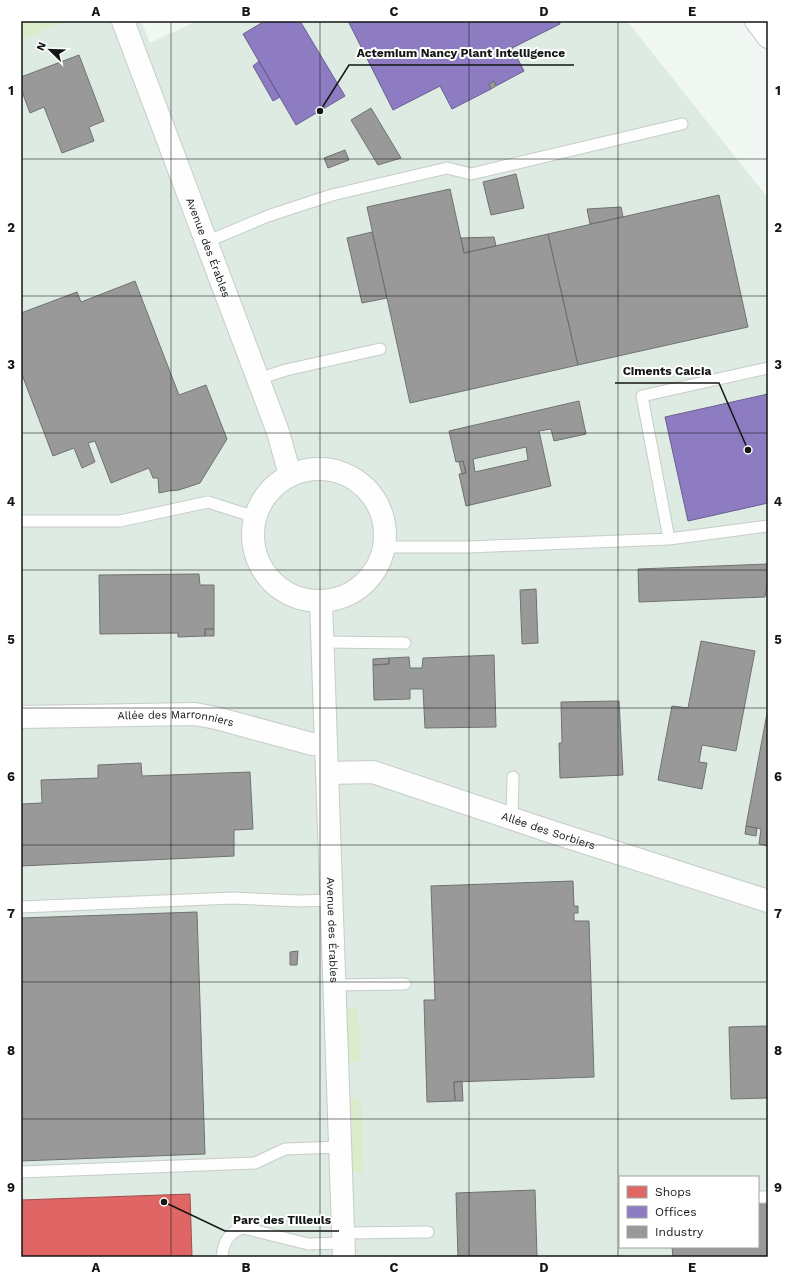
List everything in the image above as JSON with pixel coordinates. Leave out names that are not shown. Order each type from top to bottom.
[{"type":"street","name":"Avenue des Érables","points":[[123,21],[278,432],[290,475]]},
{"type":"street","points":[[756,21],[768,36]]},
{"type":"street","points":[[321,469],[332,470],[345,474],[358,481],[374,498],[380,509],[384,523],[384,547],[376,568],[363,585],[351,594],[336,600],[321,602],[304,600],[288,595],[275,586],[268,579],[261,568],[252,541],[255,517],[263,500],[278,482],[290,475],[307,470],[321,469]]},
{"type":"street","name":"Avenue des Érables","points":[[321,602],[343,1244]]},
{"type":"street","name":"Allée des Marronniers","points":[[21,717],[196,714],[312,744],[326,744]]},
{"type":"street","name":"Allée des Sorbiers","points":[[327,773],[373,772],[768,901]]},
{"type":"lane","points":[[206,242],[268,216],[332,195],[446,168],[471,174],[682,124]]},
{"type":"lane","points":[[258,379],[286,370],[380,349]]},
{"type":"lane","points":[[669,540],[642,396],[768,368]]},
{"type":"lane","points":[[21,521],[120,521],[208,502],[255,517]]},
{"type":"lane","points":[[384,547],[469,547],[669,540],[768,526]]},
{"type":"lane","points":[[323,642],[405,643]]},
{"type":"lane","points":[[512,818],[513,777]]},
{"type":"lane","points":[[21,907],[234,898],[299,901],[332,900]]},
{"type":"lane","points":[[334,985],[405,984]]},
{"type":"lane","points":[[21,1172],[255,1164],[285,1149],[340,1147]]},
{"type":"lane","points":[[222,1257],[225,1242],[231,1234],[244,1228],[308,1244],[343,1244],[428,1232]]},
{"type":"shaded area","points":[[21,21],[141,21],[150,43],[197,21],[627,21],[768,198],[768,1257],[21,1257]]},
{"type":"green space","points":[[21,21],[69,21],[21,39]]},
{"type":"green space","points":[[347,1008],[358,1008],[360,1062],[349,1062]]},
{"type":"green space","points":[[350,1099],[361,1099],[363,1172],[352,1172]]},
{"type":"building: Shops","points":[[190,1194],[192,1257],[21,1257],[21,1200]]},
{"type":"building: Offices","points":[[265,21],[300,21],[345,96],[296,125],[243,34]]},
{"type":"building: Offices","points":[[348,21],[559,21],[560,24],[512,48],[524,71],[496,86],[494,81],[489,84],[491,89],[452,109],[440,86],[393,110]]},
{"type":"building: Offices","points":[[259,61],[280,97],[273,101],[253,66]]},
{"type":"building: Offices","points":[[768,394],[768,503],[688,521],[665,417]]},
{"type":"building: Industry","points":[[79,55],[104,121],[89,127],[94,141],[62,153],[44,107],[30,113],[21,89],[21,77]]},
{"type":"building: Industry","points":[[494,81],[496,86],[491,89],[489,84]]},
{"type":"building: Industry","points":[[371,108],[401,158],[378,165],[351,120]]},
{"type":"building: Industry","points":[[345,150],[349,160],[328,168],[324,158]]},
{"type":"building: Industry","points":[[516,174],[524,208],[491,215],[483,182]]},
{"type":"building: Industry","points":[[450,189],[464,253],[548,234],[578,365],[410,403],[367,207]]},
{"type":"building: Industry","points":[[719,195],[748,327],[578,365],[548,234]]},
{"type":"building: Industry","points":[[621,207],[623,217],[590,224],[587,209]]},
{"type":"building: Industry","points":[[372,232],[387,298],[362,303],[347,238]]},
{"type":"building: Industry","points":[[494,237],[496,246],[464,253],[461,238]]},
{"type":"building: Industry","points":[[135,281],[179,395],[206,385],[227,439],[200,483],[179,490],[159,493],[158,478],[153,478],[149,468],[111,483],[95,441],[88,443],[95,462],[82,468],[74,448],[53,456],[21,372],[21,313],[77,292],[81,302]]},
{"type":"building: Industry","points":[[579,401],[586,434],[554,441],[551,429],[539,431],[551,486],[466,506],[459,474],[466,473],[463,461],[456,462],[449,431]],"holes":[[[526,447],[528,460],[475,472],[473,459]]]},
{"type":"building: Industry","points":[[463,461],[466,473],[462,474],[459,462]]},
{"type":"building: Industry","points":[[768,564],[768,579],[765,597],[639,602],[638,569]]},
{"type":"building: Industry","points":[[199,574],[200,585],[214,585],[214,629],[205,629],[205,636],[178,637],[178,633],[100,634],[99,575]]},
{"type":"building: Industry","points":[[536,589],[538,643],[522,644],[520,590]]},
{"type":"building: Industry","points":[[205,629],[214,629],[214,636],[205,636]]},
{"type":"building: Industry","points":[[701,641],[755,651],[736,751],[702,745],[699,762],[707,763],[702,789],[658,780],[672,706],[688,708]]},
{"type":"building: Industry","points":[[494,655],[496,727],[425,728],[423,689],[410,689],[410,699],[374,700],[373,665],[389,664],[389,658],[409,657],[410,668],[422,668],[423,658]]},
{"type":"building: Industry","points":[[389,658],[389,664],[373,665],[373,659]]},
{"type":"building: Industry","points":[[619,701],[623,775],[560,778],[559,743],[562,743],[561,702]]},
{"type":"building: Industry","points":[[768,708],[768,846],[759,844],[761,829],[746,826]]},
{"type":"building: Industry","points":[[141,763],[142,776],[250,772],[253,829],[234,830],[234,856],[21,866],[21,804],[42,803],[41,780],[98,778],[98,765]]},
{"type":"building: Industry","points":[[746,826],[757,828],[756,836],[745,834]]},
{"type":"building: Industry","points":[[573,881],[574,906],[578,906],[578,913],[574,913],[574,921],[589,921],[594,1077],[454,1082],[455,1101],[427,1102],[424,1000],[435,1000],[431,886]]},
{"type":"building: Industry","points":[[197,912],[205,1154],[21,1161],[21,918]]},
{"type":"building: Industry","points":[[298,951],[297,965],[290,965],[290,952]]},
{"type":"building: Industry","points":[[768,1026],[768,1098],[731,1099],[729,1027]]},
{"type":"building: Industry","points":[[462,1081],[463,1101],[455,1101],[454,1082]]},
{"type":"building: Industry","points":[[535,1190],[537,1257],[458,1257],[456,1193]]},
{"type":"building: Industry","points":[[759,1199],[768,1199],[768,1257],[673,1257],[672,1248],[759,1248]]},
{"type":"place","name":"Actemium Nancy Plant Intelligence","points":[[320,111]]},
{"type":"place","name":"Ciments Calcia","points":[[748,450]]},
{"type":"place","name":"Parc des Tilleuls","points":[[164,1202]]}]
